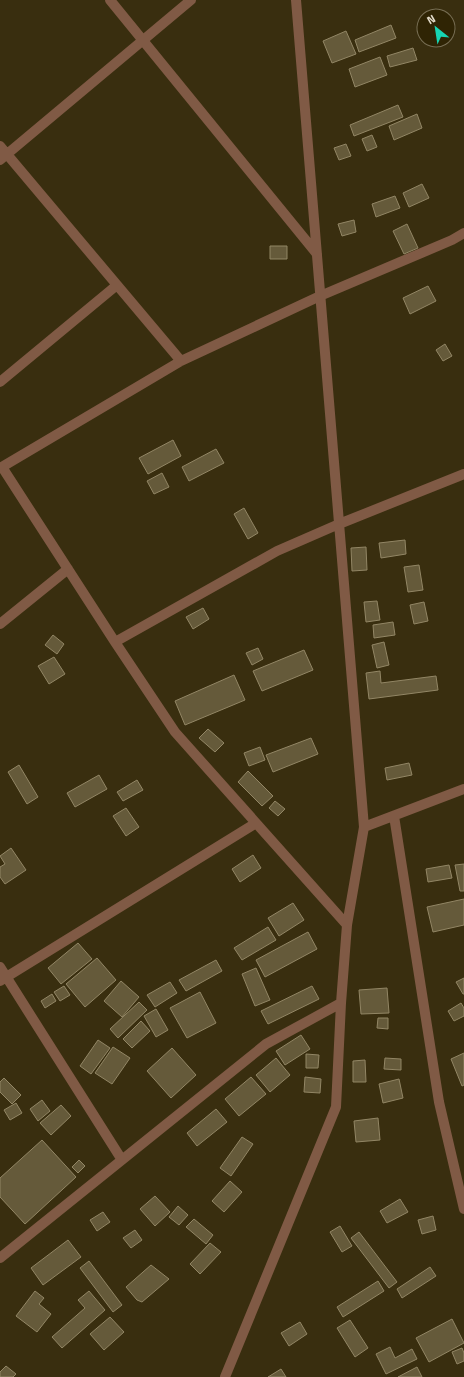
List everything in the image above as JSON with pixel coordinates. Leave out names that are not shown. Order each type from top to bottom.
[{"type":"street","points":[[110,0],[317,254]]},
{"type":"street","points":[[4,157],[191,0]]},
{"type":"street","points":[[225,1377],[336,1107],[341,1003],[347,925],[364,827],[296,0]]},
{"type":"street","points":[[0,146],[4,157],[117,285],[181,361]]},
{"type":"street","points":[[347,925],[175,732],[115,642],[2,466],[181,361],[320,296],[464,233]]},
{"type":"street","points":[[0,382],[117,285]]},
{"type":"street","points":[[115,642],[277,551],[339,524],[464,474]]},
{"type":"street","points":[[0,624],[68,569]]},
{"type":"street","points":[[364,827],[464,789]]},
{"type":"street","points":[[394,816],[439,1102],[464,1209]]},
{"type":"street","points":[[3,979],[256,823]]},
{"type":"street","points":[[0,967],[3,979],[122,1160]]},
{"type":"street","points":[[0,1258],[266,1044],[341,1003]]},
{"type":"building","points":[[391,25],[396,38],[359,52],[355,40]]},
{"type":"building","points":[[346,31],[356,54],[332,63],[323,41]]},
{"type":"building","points":[[413,48],[417,60],[390,67],[387,56]]},
{"type":"building","points":[[380,57],[387,75],[355,87],[349,69]]},
{"type":"building","points":[[398,105],[403,117],[354,136],[350,125]]},
{"type":"building","points":[[417,114],[422,128],[394,140],[389,126]]},
{"type":"building","points":[[372,135],[377,147],[367,151],[362,139]]},
{"type":"building","points":[[346,144],[351,156],[339,160],[334,148]]},
{"type":"building","points":[[422,184],[429,198],[409,207],[403,193]]},
{"type":"building","points":[[395,196],[400,208],[376,217],[372,204]]},
{"type":"building","points":[[354,220],[356,232],[342,236],[338,224]]},
{"type":"building","points":[[407,224],[418,248],[404,254],[393,231]]},
{"type":"building","points":[[270,246],[287,246],[287,259],[270,259]]},
{"type":"building","points":[[428,286],[436,301],[410,314],[403,298]]},
{"type":"building","points":[[445,344],[452,356],[443,361],[436,350]]},
{"type":"building","points":[[173,440],[181,456],[148,474],[139,458]]},
{"type":"building","points":[[216,449],[224,463],[189,481],[182,467]]},
{"type":"building","points":[[162,473],[169,487],[154,494],[147,481]]},
{"type":"building","points":[[244,508],[258,533],[248,539],[234,514]]},
{"type":"building","points":[[405,540],[406,554],[381,558],[379,543]]},
{"type":"building","points":[[366,547],[367,570],[352,571],[351,548]]},
{"type":"building","points":[[419,565],[423,590],[408,592],[404,567]]},
{"type":"building","points":[[377,601],[380,620],[366,622],[364,602]]},
{"type":"building","points":[[424,602],[428,621],[414,624],[410,605]]},
{"type":"building","points":[[203,608],[209,619],[193,629],[186,617]]},
{"type":"building","points":[[393,622],[395,635],[374,638],[373,625]]},
{"type":"building","points":[[53,635],[64,644],[57,654],[45,645]]},
{"type":"building","points":[[384,642],[389,665],[377,668],[372,645]]},
{"type":"building","points":[[258,648],[263,659],[252,665],[246,653]]},
{"type":"building","points":[[304,650],[313,670],[262,691],[253,671]]},
{"type":"building","points":[[54,657],[65,674],[49,684],[38,666]]},
{"type":"building","points":[[380,671],[381,683],[436,676],[438,690],[369,699],[366,673]]},
{"type":"building","points":[[234,675],[245,700],[185,725],[175,701]]},
{"type":"building","points":[[208,729],[224,743],[215,752],[199,738]]},
{"type":"building","points":[[311,738],[318,754],[273,772],[266,755]]},
{"type":"building","points":[[260,747],[265,760],[249,766],[244,753]]},
{"type":"building","points":[[409,763],[412,775],[387,780],[385,768]]},
{"type":"building","points":[[19,765],[38,797],[27,804],[8,772]]},
{"type":"building","points":[[248,771],[273,796],[262,806],[238,782]]},
{"type":"building","points":[[99,775],[107,789],[75,807],[67,793]]},
{"type":"building","points":[[137,780],[143,790],[123,801],[117,792]]},
{"type":"building","points":[[275,801],[285,809],[278,816],[269,808]]},
{"type":"building","points":[[126,808],[139,827],[126,836],[113,816]]},
{"type":"building","points":[[11,848],[26,870],[5,884],[0,877],[0,867],[5,864],[0,856]]},
{"type":"building","points":[[253,855],[261,868],[240,882],[232,869]]},
{"type":"building","points":[[464,864],[464,891],[460,891],[455,865]]},
{"type":"building","points":[[449,865],[452,878],[428,882],[426,869]]},
{"type":"building","points":[[464,899],[464,925],[433,932],[427,907]]},
{"type":"building","points":[[293,903],[304,920],[279,936],[268,918]]},
{"type":"building","points":[[268,927],[276,940],[242,960],[234,948]]},
{"type":"building","points":[[308,932],[317,949],[265,977],[256,960]]},
{"type":"building","points":[[78,943],[92,959],[61,984],[48,968]]},
{"type":"building","points":[[97,958],[116,980],[85,1007],[66,984]]},
{"type":"building","points":[[216,960],[222,971],[186,991],[179,980]]},
{"type":"building","points":[[256,968],[270,1000],[255,1006],[242,974]]},
{"type":"building","points":[[464,978],[464,994],[463,994],[456,982]]},
{"type":"building","points":[[121,981],[139,997],[122,1017],[104,1001]]},
{"type":"building","points":[[170,982],[177,993],[155,1007],[147,995]]},
{"type":"building","points":[[64,986],[70,995],[60,1001],[54,992]]},
{"type":"building","points":[[312,986],[319,999],[268,1024],[261,1011]]},
{"type":"building","points":[[387,988],[389,1013],[361,1014],[359,990]]},
{"type":"building","points":[[200,992],[216,1023],[187,1038],[170,1008]]},
{"type":"building","points":[[52,994],[56,1001],[45,1008],[41,1001]]},
{"type":"building","points":[[139,1002],[147,1010],[118,1038],[110,1029]]},
{"type":"building","points":[[461,1003],[464,1008],[464,1016],[454,1021],[448,1011]]},
{"type":"building","points":[[156,1009],[168,1030],[156,1037],[144,1016]]},
{"type":"building","points":[[378,1018],[388,1018],[388,1029],[377,1028]]},
{"type":"building","points":[[141,1021],[150,1031],[132,1048],[123,1039]]},
{"type":"building","points":[[301,1035],[310,1049],[285,1065],[276,1051]]},
{"type":"building","points":[[98,1040],[110,1048],[91,1074],[80,1066]]},
{"type":"building","points":[[113,1047],[130,1058],[112,1084],[95,1073]]},
{"type":"building","points":[[172,1048],[196,1075],[171,1098],[147,1071]]},
{"type":"building","points":[[464,1053],[464,1085],[462,1086],[451,1059]]},
{"type":"building","points":[[306,1054],[319,1055],[318,1068],[306,1068]]},
{"type":"building","points":[[276,1058],[290,1075],[270,1092],[256,1075]]},
{"type":"building","points":[[385,1058],[401,1059],[401,1070],[384,1069]]},
{"type":"building","points":[[365,1060],[366,1082],[353,1082],[353,1061]]},
{"type":"building","points":[[251,1077],[266,1094],[239,1116],[225,1099]]},
{"type":"building","points":[[305,1077],[321,1079],[320,1093],[304,1092]]},
{"type":"building","points":[[4,1078],[21,1095],[12,1104],[0,1092],[0,1082]]},
{"type":"building","points":[[399,1079],[403,1098],[383,1103],[379,1084]]},
{"type":"building","points":[[42,1100],[50,1111],[38,1121],[30,1109]]},
{"type":"building","points":[[16,1103],[22,1113],[10,1120],[4,1110]]},
{"type":"building","points":[[61,1105],[71,1116],[51,1135],[40,1123]]},
{"type":"building","points":[[216,1109],[227,1122],[197,1146],[187,1133]]},
{"type":"building","points":[[378,1118],[380,1140],[356,1142],[354,1121]]},
{"type":"building","points":[[242,1137],[253,1144],[231,1176],[220,1168]]},
{"type":"building","points":[[42,1140],[76,1177],[25,1224],[0,1197],[0,1178]]},
{"type":"building","points":[[79,1160],[85,1166],[78,1173],[72,1167]]},
{"type":"building","points":[[230,1181],[242,1192],[224,1212],[212,1201]]},
{"type":"building","points":[[155,1196],[170,1212],[155,1226],[140,1209]]},
{"type":"building","points":[[400,1199],[408,1212],[387,1223],[380,1211]]},
{"type":"building","points":[[178,1206],[188,1215],[179,1225],[169,1217]]},
{"type":"building","points":[[103,1212],[110,1222],[97,1231],[90,1220]]},
{"type":"building","points":[[433,1216],[436,1230],[422,1234],[418,1220]]},
{"type":"building","points":[[194,1219],[213,1235],[206,1244],[186,1227]]},
{"type":"building","points":[[340,1226],[352,1246],[342,1252],[330,1232]]},
{"type":"building","points":[[135,1230],[142,1240],[131,1248],[123,1238]]},
{"type":"building","points":[[359,1232],[397,1282],[389,1288],[351,1238]]},
{"type":"building","points":[[68,1240],[81,1257],[43,1285],[31,1268]]},
{"type":"building","points":[[210,1243],[221,1252],[200,1274],[190,1264]]},
{"type":"building","points":[[89,1261],[122,1305],[113,1312],[80,1268]]},
{"type":"building","points":[[151,1265],[169,1279],[142,1302],[137,1300],[126,1287]]},
{"type":"building","points":[[430,1267],[436,1276],[402,1298],[397,1289]]},
{"type":"building","points":[[378,1281],[384,1291],[343,1317],[337,1307]]},
{"type":"building","points":[[35,1291],[44,1298],[39,1304],[51,1314],[37,1332],[16,1316]]},
{"type":"building","points":[[89,1291],[105,1310],[62,1348],[52,1337],[85,1308],[78,1300]]},
{"type":"building","points":[[110,1317],[124,1332],[104,1350],[90,1334]]},
{"type":"building","points":[[452,1319],[464,1343],[429,1362],[416,1338]]},
{"type":"building","points":[[350,1320],[368,1348],[355,1357],[337,1328]]},
{"type":"building","points":[[300,1322],[307,1334],[289,1346],[281,1333]]},
{"type":"building","points":[[390,1347],[395,1358],[412,1349],[417,1359],[386,1374],[376,1354]]},
{"type":"building","points":[[462,1348],[464,1353],[464,1361],[457,1364],[452,1352]]},
{"type":"building","points":[[6,1366],[16,1374],[13,1377],[0,1377],[0,1372]]},
{"type":"building","points":[[417,1367],[422,1377],[398,1377]]},
{"type":"building","points":[[281,1369],[286,1377],[268,1377]]}]
